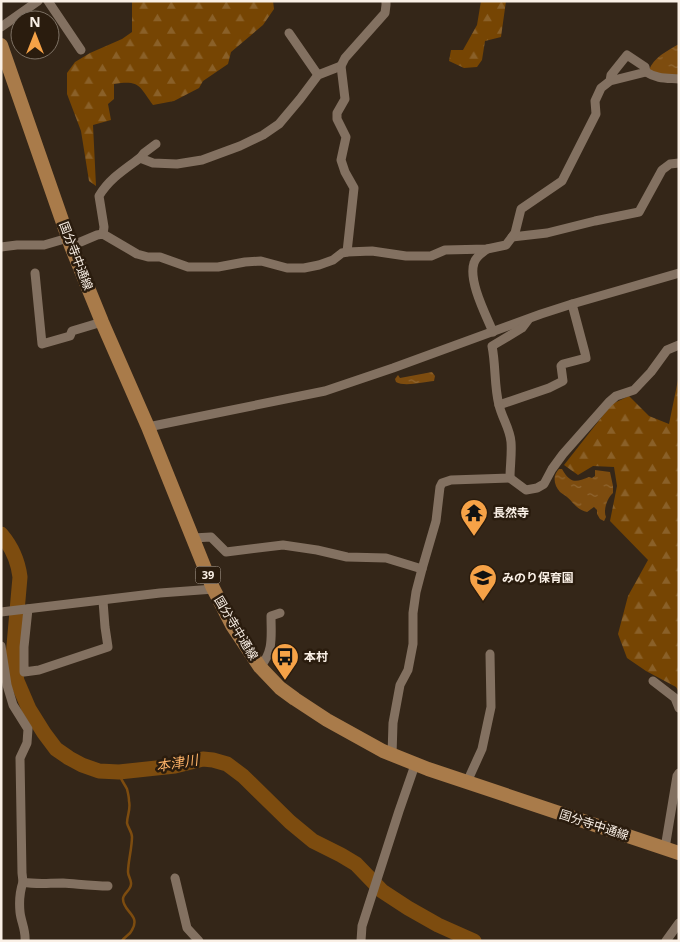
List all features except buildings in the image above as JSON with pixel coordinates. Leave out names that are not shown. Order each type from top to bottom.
[{"type":"main road","name":"国分寺中通線","points":[[1,45],[70,242],[102,322],[148,427],[214,589],[232,625],[260,667],[280,688],[295,699],[327,720],[392,755],[415,765],[679,853]]},
{"type":"street","points":[[1,27],[38,1]]},
{"type":"street","points":[[48,1],[80,50]]},
{"type":"street","points":[[347,252],[354,188],[345,172],[342,160],[346,138],[336,119],[345,99],[341,66],[345,58],[384,13],[386,1]]},
{"type":"street","points":[[289,33],[318,75]]},
{"type":"street","points":[[610,80],[611,75],[627,55],[645,67],[646,72],[651,76],[679,79]]},
{"type":"street","points":[[140,158],[153,164],[177,164],[202,160],[240,146],[263,135],[279,124],[318,75],[341,66]]},
{"type":"street","points":[[1,247],[70,242],[103,234],[137,254],[148,257],[160,257],[188,267],[218,267],[261,260],[287,268],[304,268],[333,260],[342,253],[347,252],[372,251],[406,256],[431,256],[445,250],[506,245],[515,233],[520,209],[562,181],[596,114],[595,101],[601,88],[610,80],[646,72]]},
{"type":"street","points":[[103,234],[104,227],[99,196],[118,174],[156,144]]},
{"type":"street","points":[[512,237],[547,234],[639,212],[662,170],[670,164],[679,163]]},
{"type":"street","points":[[487,248],[477,256],[473,264],[473,278],[493,332]]},
{"type":"street","points":[[35,273],[42,344],[70,336],[72,331],[102,322]]},
{"type":"street","points":[[148,427],[324,391],[572,304],[679,273]]},
{"type":"street","points":[[499,405],[549,388],[563,381],[561,366],[563,364],[586,358],[572,304]]},
{"type":"street","points":[[510,478],[511,442],[499,405],[492,346],[522,328],[529,320]]},
{"type":"street","points":[[392,755],[393,723],[400,685],[408,670],[413,644],[413,613],[422,568],[436,521],[442,483],[450,480],[510,478],[526,490],[537,488],[544,484],[563,454],[609,402],[616,396],[634,390],[651,372],[667,350],[679,345]]},
{"type":"street","points":[[193,538],[211,537],[226,552],[283,545],[347,557],[386,558],[422,568]]},
{"type":"street","points":[[5,612],[214,589]]},
{"type":"street","points":[[25,610],[24,672],[39,670],[108,647],[103,601]]},
{"type":"street","points":[[260,667],[267,660],[271,648],[271,616],[280,613]]},
{"type":"street","points":[[1,646],[7,686],[14,705],[28,729],[27,742],[20,758],[23,882],[20,912],[25,941]]},
{"type":"street","points":[[467,782],[482,749],[490,707],[490,654]]},
{"type":"street","points":[[653,681],[675,698],[679,708]]},
{"type":"street","points":[[361,941],[362,926],[415,765]]},
{"type":"street","points":[[665,848],[675,811],[678,775]]},
{"type":"street","points":[[175,878],[187,928],[199,941]]},
{"type":"street","points":[[23,882],[108,886]]},
{"type":"street","points":[[666,941],[679,923]]},
{"type":"green space","points":[[132,1],[273,1],[274,9],[263,25],[231,52],[228,64],[203,81],[199,88],[174,101],[153,105],[138,86],[129,83],[114,84],[114,99],[108,104],[111,120],[93,125],[96,186],[89,181],[81,131],[67,94],[67,73],[75,62],[122,39],[132,32]]},
{"type":"green space","points":[[481,1],[506,1],[501,37],[485,41],[482,60],[477,67],[464,68],[449,61],[451,50],[463,50],[477,25]]},
{"type":"green space","points":[[679,375],[679,692],[676,687],[646,671],[627,658],[618,634],[628,596],[648,560],[610,521],[617,486],[614,467],[593,466],[578,475],[564,465],[612,404],[629,396],[649,416],[669,424]]},
{"type":"water","points":[[679,44],[679,76],[659,75],[649,70],[658,58]]},
{"type":"water","points":[[432,372],[435,376],[434,381],[404,384],[396,382],[395,379],[398,375],[400,378]]},
{"type":"water","points":[[559,469],[562,469],[570,479],[576,481],[589,477],[592,478],[595,476],[595,470],[610,472],[613,493],[606,505],[604,521],[600,519],[594,507],[587,512],[583,511],[560,492],[555,480],[555,475]]},
{"type":"waterway","name":"本津川","points":[[1,534],[14,554],[20,577],[13,657],[17,681],[29,709],[56,749],[82,765],[99,771],[119,772],[175,766],[203,759],[227,764],[243,776],[290,822],[313,841],[356,864],[382,891],[438,925],[474,941]]},
{"type":"waterway","points":[[119,772],[127,789],[130,807],[127,823],[132,837],[128,872],[131,885],[123,899],[134,921],[131,932],[122,941]]},
{"type":"place","name":"長然寺","points":[[474,537]]},
{"type":"place","name":"みのり保育園","points":[[483,602]]},
{"type":"place","name":"本村","points":[[285,681]]}]
